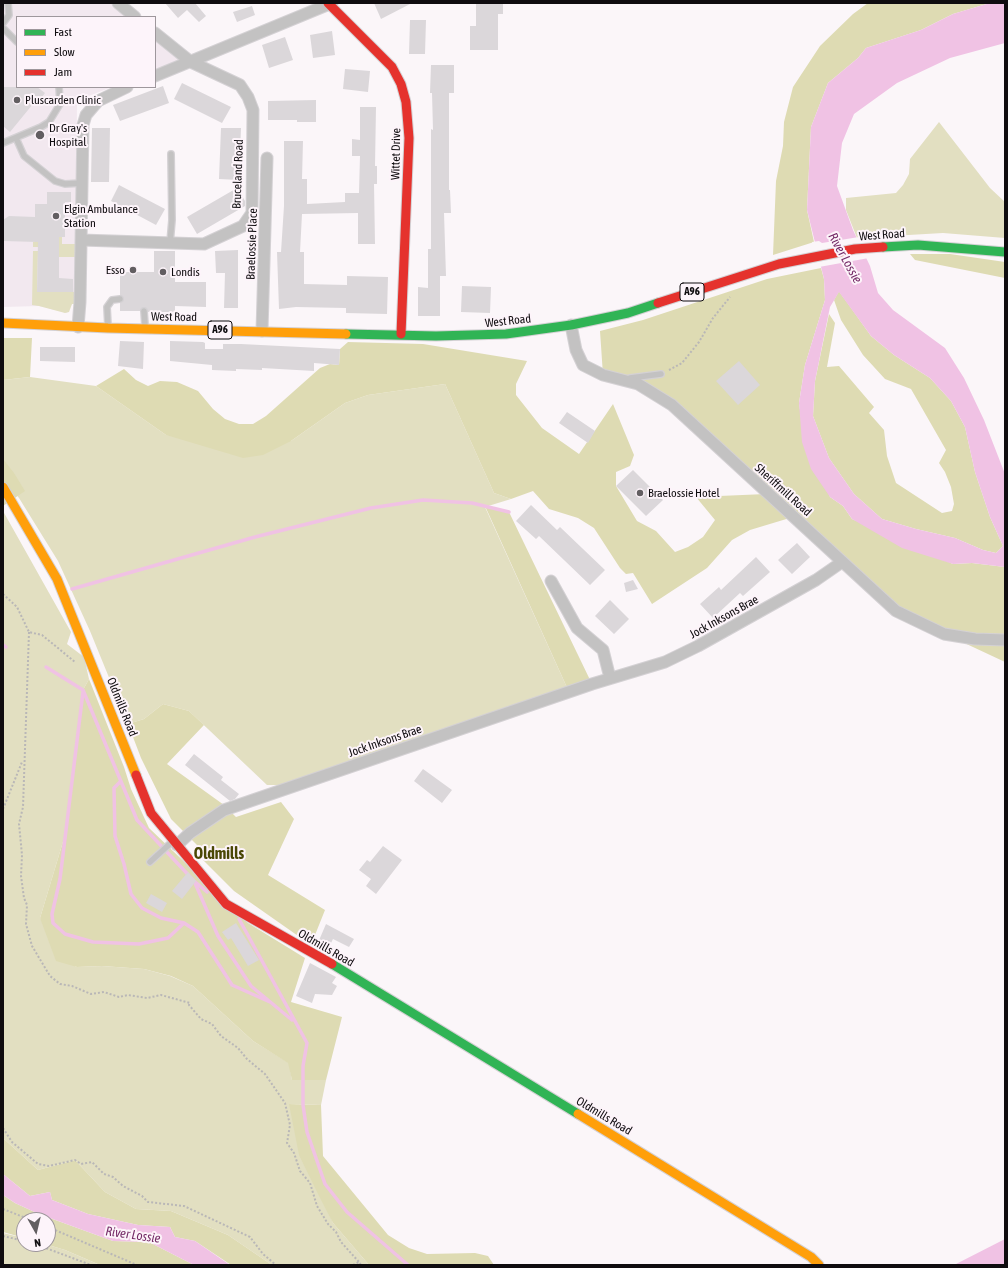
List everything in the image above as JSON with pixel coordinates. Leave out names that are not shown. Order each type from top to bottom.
[{"type":"main road","name":"Wittet Drive","points":[[330,3],[392,67],[401,84],[406,102],[409,138],[401,334]]},
{"type":"main road","name":"West Road","points":[[3,323],[108,328],[484,336],[571,325],[628,313],[779,264],[813,256],[855,249],[918,245],[985,249],[1005,252]]},
{"type":"main road","name":"Oldmills Road","points":[[3,487],[57,579],[151,813],[173,844],[226,904],[371,988],[812,1257],[819,1265]]},
{"type":"street","points":[[118,3],[134,16]]},
{"type":"street","points":[[156,76],[330,3]]},
{"type":"street","name":"Bruceland Road","points":[[81,240],[204,244],[243,226],[252,213],[253,110],[248,97],[240,85],[191,62],[156,34]]},
{"type":"street","points":[[78,327],[83,124],[86,115],[98,101],[125,88]]},
{"type":"street","name":"Braelossie Place","points":[[262,331],[267,158]]},
{"type":"street","name":"Sheriffmill Road","points":[[571,325],[576,350],[583,365],[603,375],[638,384],[672,405],[896,611],[944,634],[975,640],[1005,640]]},
{"type":"street","name":"Jock Inksons Brae","points":[[173,844],[224,810],[610,678],[665,662],[698,646],[816,580],[842,562]]},
{"type":"street","points":[[551,582],[577,628],[603,650],[610,678]]},
{"type":"lane","points":[[3,23],[10,14],[8,3]]},
{"type":"lane","points":[[3,28],[16,41]]},
{"type":"lane","points":[[3,143],[41,127],[49,122],[60,104],[59,88]]},
{"type":"lane","points":[[16,138],[24,156],[55,181],[65,184],[82,183]]},
{"type":"lane","points":[[170,243],[172,220],[171,154]]},
{"type":"lane","points":[[108,328],[107,307],[112,300],[120,299]]},
{"type":"lane","points":[[144,312],[145,328]]},
{"type":"lane","points":[[615,378],[642,378],[661,374]]},
{"type":"lane","points":[[150,862],[173,844]]},
{"type":"path","points":[[661,374],[682,363],[699,342],[713,318],[730,297]]},
{"type":"path","points":[[3,594],[17,607],[29,632],[22,807],[19,824],[22,855],[21,876],[24,898],[27,905],[26,924],[32,946],[40,961],[50,976],[60,984],[72,986],[91,994],[104,992],[119,997],[128,995],[147,998],[161,995],[190,1003],[189,1005],[201,1019],[212,1024],[221,1036],[238,1048],[247,1059],[266,1074],[285,1103],[290,1125],[287,1143],[294,1154],[300,1171],[310,1183],[317,1206],[328,1224],[336,1232],[341,1242],[361,1265]]},
{"type":"path","points":[[29,632],[42,635],[73,661],[82,664],[90,662]]},
{"type":"path","points":[[3,809],[23,761]]},
{"type":"path","points":[[3,1128],[12,1142],[38,1164],[49,1166],[75,1160],[81,1164],[92,1162],[104,1174],[113,1177],[148,1202],[184,1206],[250,1237],[263,1254],[276,1265]]},
{"type":"path","points":[[3,1208],[16,1214]]},
{"type":"path","points":[[56,1230],[137,1265]]},
{"type":"path","points":[[3,1236],[16,1239]]},
{"type":"path","points":[[56,1252],[91,1265]]},
{"type":"path","points":[[353,1265],[359,1262]]},
{"type":"shaded area","name":"Dr Gray's Hospital","points":[[3,3],[112,3],[128,16],[16,16],[16,88],[109,88],[81,99],[77,103],[75,304],[72,304],[67,313],[39,306],[3,307]]},
{"type":"shaded area","points":[[868,3],[990,3],[953,14],[921,30],[866,48],[858,58],[828,83],[811,127],[807,210],[814,242],[773,255],[776,181],[783,146],[784,122],[793,87],[820,46],[853,14]]},
{"type":"shaded area","points":[[156,39],[182,60],[156,71]]},
{"type":"shaded area","points":[[939,122],[990,188],[1005,202],[1005,238],[943,233],[857,238],[846,210],[846,198],[896,193],[903,185],[909,174],[910,159]]},
{"type":"shaded area","points":[[47,237],[62,237],[62,244],[76,244],[76,257],[59,257],[43,247],[33,247],[33,242]]},
{"type":"shaded area","points":[[33,251],[38,251],[37,292],[75,292],[75,304],[72,304],[69,312],[65,313],[32,305]]},
{"type":"shaded area","points":[[910,254],[950,254],[1005,262],[1005,278],[915,260]]},
{"type":"shaded area","points":[[821,268],[824,279],[825,300],[805,365],[799,403],[801,417],[830,497],[843,506],[852,519],[953,564],[972,563],[1005,567],[1005,662],[896,611],[793,517],[750,530],[732,540],[707,568],[652,604],[633,573],[626,574],[620,568],[594,528],[578,518],[549,509],[533,491],[511,499],[494,493],[445,384],[368,395],[345,403],[291,441],[263,455],[243,458],[166,435],[96,386],[124,369],[136,380],[148,386],[160,381],[177,382],[198,391],[213,409],[225,419],[239,424],[253,424],[266,416],[320,368],[330,364],[339,365],[340,349],[348,342],[423,344],[527,361],[516,384],[516,395],[542,428],[579,454],[613,404],[634,455],[630,466],[616,472],[616,486],[637,521],[656,531],[675,552],[688,547],[703,537],[715,520],[696,497],[766,494],[672,405],[603,375],[600,331],[643,320],[767,279]]},
{"type":"shaded area","points":[[839,291],[871,336],[894,355],[930,378],[951,401],[965,427],[975,472],[990,517],[1003,546],[996,553],[983,550],[955,538],[882,519],[854,494],[829,458],[813,416],[815,381],[829,314],[835,323],[827,367],[839,366],[874,407],[869,413],[884,430],[887,456],[896,483],[942,513],[952,511],[954,504],[951,487],[945,472],[939,463],[946,450],[911,389],[885,379],[863,355],[841,320],[834,300]]},
{"type":"shaded area","points":[[3,338],[32,338],[30,377],[3,380]]},
{"type":"shaded area","points":[[30,377],[96,386],[166,435],[291,441],[345,403],[368,395],[445,384],[494,493],[511,499],[485,507],[569,692],[296,785],[267,785],[189,711],[163,704],[144,719],[128,724],[90,631],[58,561],[19,498],[3,478],[3,380]]},
{"type":"shaded area","points":[[3,459],[25,491],[3,506]]},
{"type":"shaded area","points":[[485,506],[509,512],[592,684],[569,692]]},
{"type":"shaded area","points":[[3,511],[71,632],[67,644],[84,657],[89,679],[83,690],[65,835],[40,918],[76,967],[102,966],[144,969],[170,976],[193,986],[253,1041],[289,1063],[292,1080],[326,1080],[321,1105],[290,1104],[333,1223],[369,1265],[272,1265],[228,1235],[171,1211],[136,1209],[105,1192],[75,1160],[38,1170],[3,1138]]},
{"type":"shaded area","points":[[89,679],[124,767],[131,789],[149,828],[248,923],[305,958],[291,1002],[342,1017],[326,1080],[292,1080],[288,1063],[253,1041],[193,986],[171,976],[144,969],[102,966],[77,967],[56,961],[40,918],[65,835],[83,690]]},
{"type":"shaded area","points":[[163,704],[189,711],[204,725],[167,764],[224,805],[236,817],[281,802],[294,819],[268,875],[325,910],[311,945],[234,891],[203,860],[197,845],[171,819],[141,758],[128,724],[144,719]]},
{"type":"shaded area","points":[[289,1104],[321,1105],[323,1156],[388,1235],[409,1248],[427,1254],[475,1253],[488,1256],[494,1265],[369,1265],[333,1223],[319,1196],[299,1155]]},
{"type":"shaded area","points":[[3,1138],[38,1170],[75,1160],[105,1192],[136,1209],[171,1211],[228,1235],[272,1265],[231,1265],[195,1241],[175,1237],[170,1227],[138,1225],[88,1214],[52,1200],[50,1192],[30,1196],[3,1174]]},
{"type":"shaded area","points":[[3,1195],[15,1203],[35,1212],[16,1212],[16,1236],[3,1232]]},
{"type":"shaded area","points":[[56,1220],[113,1241],[149,1242],[194,1265],[100,1265],[56,1247]]},
{"type":"shaded area","points":[[3,1233],[16,1236],[16,1252],[56,1252],[56,1247],[100,1265],[3,1265]]},
{"type":"water","name":"River Lossie","points":[[990,3],[1005,3],[1005,43],[950,58],[897,83],[854,114],[842,143],[837,186],[853,230],[870,266],[878,293],[893,310],[945,348],[964,378],[984,420],[1005,474],[1005,567],[972,563],[953,564],[902,548],[852,519],[843,506],[830,497],[811,469],[802,442],[799,403],[805,365],[825,300],[824,279],[807,210],[811,127],[828,83],[858,58],[866,48],[921,30],[953,14]],"holes":[[[839,292],[871,336],[894,355],[930,378],[951,401],[965,427],[975,472],[990,517],[1003,546],[996,553],[983,550],[955,538],[882,519],[854,494],[829,458],[813,416],[815,381],[830,307]]]},
{"type":"water","name":"River Lossie","points":[[3,1174],[30,1196],[50,1192],[52,1200],[88,1214],[138,1225],[170,1227],[175,1237],[195,1241],[230,1265],[194,1265],[149,1242],[113,1241],[56,1220],[56,1212],[35,1212],[15,1203],[3,1195]]},
{"type":"water","points":[[1005,1239],[1005,1265],[954,1265],[956,1264]]},
{"type":"pier","points":[[859,237],[869,258],[819,267],[812,242],[819,241],[822,243]]},
{"type":"building","points":[[165,3],[195,3],[206,16],[199,22],[187,10],[178,18]]},
{"type":"building","points":[[374,3],[412,3],[381,19]]},
{"type":"building","points":[[476,3],[503,3],[503,14],[498,14],[498,50],[470,50],[470,26],[476,26]]},
{"type":"building","points":[[252,6],[255,15],[237,22],[233,12]]},
{"type":"building","points":[[410,20],[426,20],[425,54],[409,54]]},
{"type":"building","points":[[332,31],[335,55],[313,58],[310,35]]},
{"type":"building","points":[[285,37],[293,60],[269,68],[262,45]]},
{"type":"building","points":[[431,65],[454,65],[454,93],[449,93],[449,190],[451,213],[444,213],[446,276],[440,276],[440,316],[418,316],[418,287],[428,288],[428,249],[431,249],[431,129],[433,130],[432,93],[430,93]]},
{"type":"building","points":[[345,69],[370,71],[368,92],[343,89]]},
{"type":"building","points":[[182,83],[231,107],[222,123],[174,99]]},
{"type":"building","points":[[163,86],[169,103],[120,121],[113,105]]},
{"type":"building","name":"Pluscarden Clinic","points":[[3,87],[38,88],[45,93],[39,101],[37,99],[10,132],[3,126]]},
{"type":"building","points":[[316,100],[316,122],[297,122],[297,120],[268,120],[268,101]]},
{"type":"building","points":[[360,107],[376,107],[375,166],[377,166],[377,184],[374,184],[375,244],[358,244],[358,213],[302,214],[300,252],[304,252],[304,284],[347,285],[347,276],[388,277],[387,314],[346,313],[346,308],[296,307],[279,309],[277,252],[281,252],[284,206],[284,141],[303,141],[302,179],[307,179],[307,204],[345,202],[345,193],[359,193],[360,156],[352,156],[352,139],[360,140]]},
{"type":"building","points":[[92,128],[110,128],[109,182],[91,182]]},
{"type":"building","points":[[221,128],[241,128],[239,180],[219,179]]},
{"type":"building","points":[[119,185],[165,209],[156,225],[111,201]]},
{"type":"building","points":[[237,188],[245,201],[245,206],[197,234],[187,217]]},
{"type":"building","points":[[47,192],[71,192],[71,202],[65,202],[65,237],[59,237],[59,278],[73,279],[73,292],[37,292],[38,242],[3,241],[3,220],[9,216],[35,217],[35,204],[47,204]]},
{"type":"building","points":[[238,250],[238,308],[224,308],[225,273],[216,273],[215,251]]},
{"type":"building","points":[[154,251],[175,251],[175,282],[206,282],[206,307],[175,306],[175,312],[148,312],[144,307],[140,311],[120,311],[120,303],[124,299],[120,295],[120,272],[154,272]]},
{"type":"building","points":[[462,286],[491,287],[490,313],[461,312]]},
{"type":"building","points":[[120,341],[144,342],[143,369],[118,366]]},
{"type":"building","points":[[170,341],[203,342],[205,343],[205,349],[223,349],[223,344],[241,344],[340,349],[339,365],[314,363],[314,371],[262,368],[262,370],[212,370],[212,365],[170,361]]},
{"type":"building","points":[[40,347],[75,347],[75,362],[40,361]]},
{"type":"building","points":[[739,361],[760,385],[738,405],[716,381]]},
{"type":"building","points":[[567,412],[595,431],[588,443],[559,423]]},
{"type":"building","name":"Braelossie Hotel","points":[[633,470],[663,500],[646,516],[616,486]]},
{"type":"building","points":[[531,505],[557,530],[560,527],[605,570],[590,585],[539,536],[536,539],[516,521]]},
{"type":"building","points":[[797,543],[810,557],[792,574],[778,560]]},
{"type":"building","points":[[756,557],[770,572],[743,596],[740,593],[713,618],[700,604],[719,587],[721,590]]},
{"type":"building","points":[[633,580],[638,589],[626,592],[624,583]]},
{"type":"building","points":[[610,600],[629,619],[614,634],[595,616]]},
{"type":"building","points":[[194,754],[223,777],[221,780],[239,794],[235,799],[230,801],[185,765]]},
{"type":"building","points":[[423,769],[452,790],[442,803],[414,781]]},
{"type":"building","points":[[383,846],[402,860],[376,894],[366,886],[371,879],[359,870],[367,860],[370,862]]},
{"type":"building","points":[[188,872],[196,881],[182,899],[172,891]]},
{"type":"building","points":[[151,894],[167,903],[162,912],[146,903]]},
{"type":"building","points":[[236,923],[259,960],[248,966],[231,938],[228,940],[222,932]]},
{"type":"building","points":[[326,924],[354,939],[349,947],[333,939],[327,951],[317,945]]},
{"type":"building","points":[[310,963],[336,977],[332,983],[337,986],[332,995],[315,994],[312,1003],[296,996]]},
{"type":"waterway","points":[[72,589],[255,537],[371,508],[423,500],[472,503],[509,512]]},
{"type":"waterway","points":[[46,667],[83,690],[137,820],[194,881],[207,892]]},
{"type":"waterway","points":[[83,692],[60,879],[52,914],[53,923],[65,934],[93,942],[139,944],[168,938],[184,923]]},
{"type":"waterway","points":[[121,781],[114,788],[115,836],[124,864],[131,894],[142,908],[161,918],[184,923],[198,932],[232,985],[270,1002]]},
{"type":"waterway","points":[[195,883],[218,936],[251,986],[292,1020]]},
{"type":"waterway","points":[[239,919],[307,1043],[303,1066],[303,1105],[307,1132],[325,1184],[347,1212],[408,1265]]},
{"type":"traffic: fast","points":[[883,247],[918,245],[1005,252]]},
{"type":"traffic: fast","points":[[346,334],[436,336],[506,334],[571,325],[628,313],[658,303]]},
{"type":"traffic: fast","points":[[332,964],[578,1114]]},
{"type":"traffic: slow","points":[[3,323],[108,328],[346,334]]},
{"type":"traffic: slow","points":[[3,487],[57,579],[136,775]]},
{"type":"traffic: slow","points":[[578,1114],[811,1257],[819,1265]]},
{"type":"traffic: jam","points":[[328,3],[392,67],[401,84],[406,102],[409,138],[401,334]]},
{"type":"traffic: jam","points":[[658,303],[779,264],[855,249],[883,247]]},
{"type":"traffic: jam","points":[[136,775],[151,813],[226,904],[332,964]]},
{"type":"place","name":"Pluscarden Clinic","points":[[17,100]]},
{"type":"place","name":"Dr Gray's Hospital","points":[[40,135]]},
{"type":"place","name":"Elgin Ambulance Station","points":[[56,216]]},
{"type":"place","name":"Esso","points":[[133,270]]},
{"type":"place","name":"Londis","points":[[163,272]]},
{"type":"place","name":"Braelossie Hotel","points":[[640,493]]},
{"type":"district","name":"Oldmills","points":[[219,854]]}]
